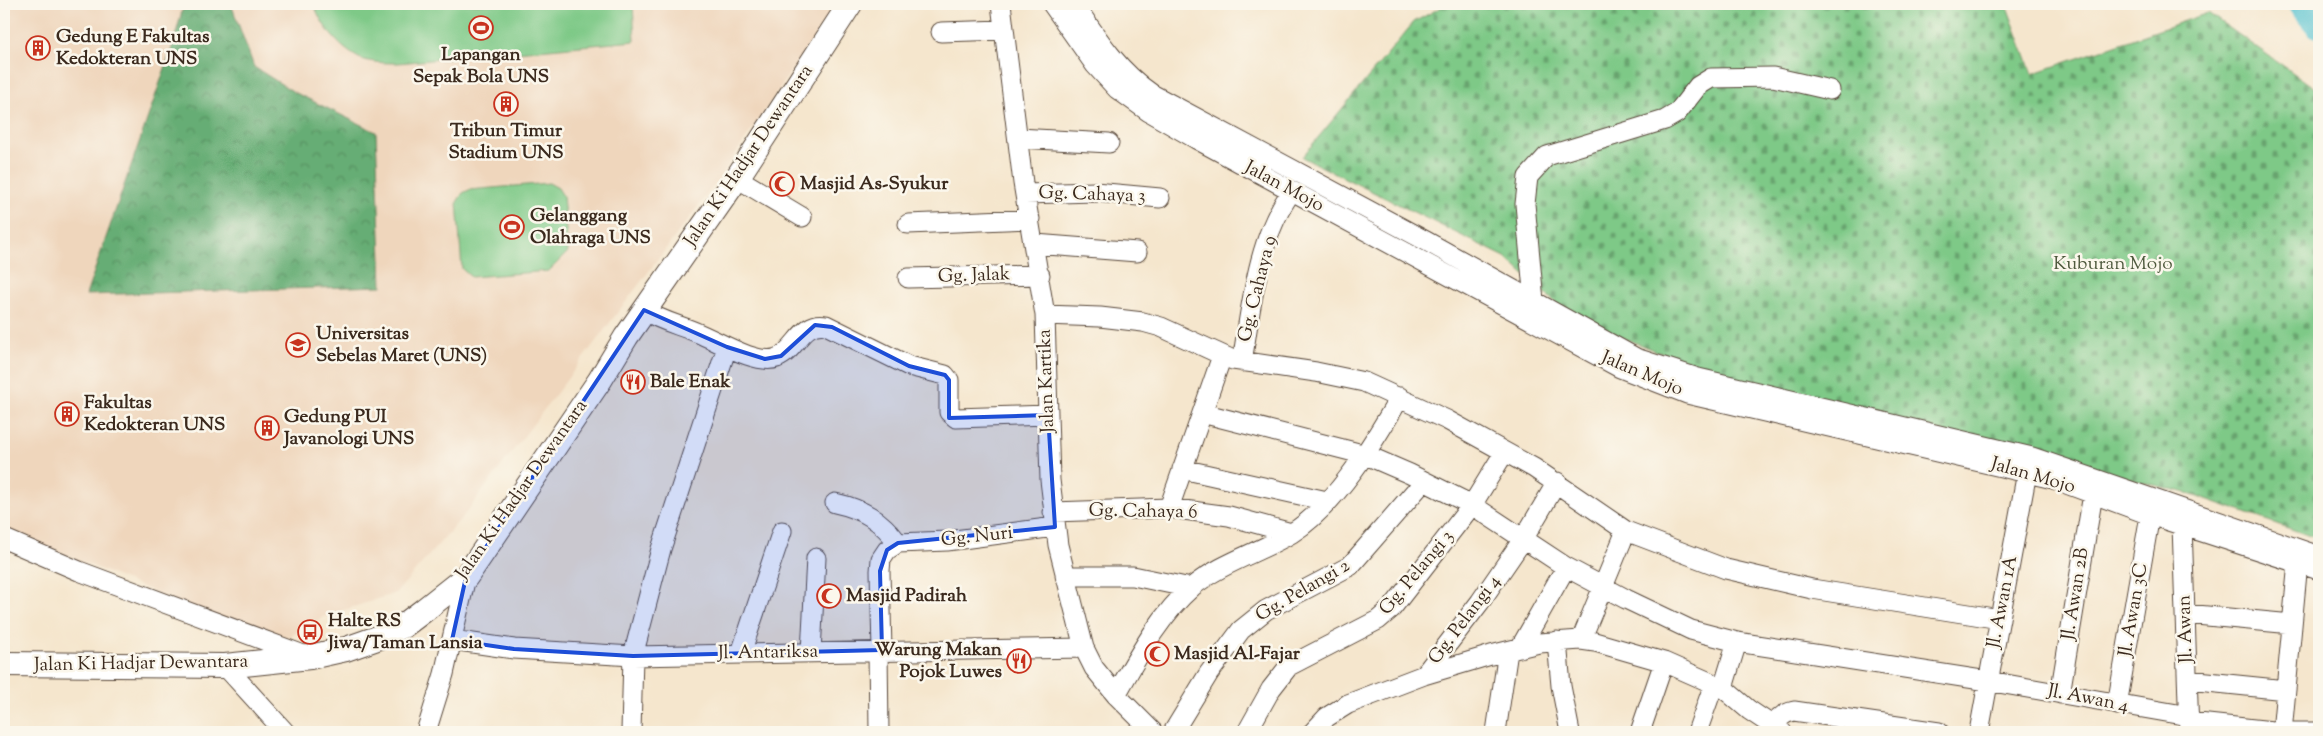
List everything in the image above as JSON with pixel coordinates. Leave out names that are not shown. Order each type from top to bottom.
[{"type":"main road","name":"Jalan Ki Hadjar Dewantara","points":[[4,664],[225,666],[310,657],[380,638],[403,626],[466,577],[600,380],[644,310],[737,178],[850,4]]},
{"type":"street","name":"Jalan Kartika","points":[[1001,4],[1025,194],[1040,274],[1045,315],[1054,520],[1065,576],[1084,648],[1094,668],[1116,695],[1135,725],[1153,732]]},
{"type":"street","name":"Jalan Mojo","points":[[1052,4],[1095,65],[1133,102],[1292,191],[1421,249],[1620,368],[1649,381],[1687,394],[2028,472],[2150,515],[2184,518],[2319,570]]},
{"type":"street","points":[[1074,4],[1110,56],[1135,83],[1152,94],[1421,249],[1534,302],[1636,358],[1698,378],[2032,457],[2184,518],[2319,556]]},
{"type":"street","points":[[941,32],[1004,30]]},
{"type":"street","points":[[1534,302],[1526,204],[1528,177],[1547,156],[1665,120],[1677,113],[1698,86],[1711,78],[1772,77],[1830,90]]},
{"type":"street","points":[[1018,138],[1109,143]]},
{"type":"street","points":[[737,178],[802,217]]},
{"type":"street","name":"Gg. Cahaya 9","points":[[1242,362],[1263,255],[1280,211],[1292,191]]},
{"type":"street","name":"Gg. Cahaya 3","points":[[1025,194],[1094,192],[1160,198]]},
{"type":"street","points":[[908,224],[1030,219]]},
{"type":"street","points":[[1035,244],[1137,252]]},
{"type":"street","name":"Gg. Jalak","points":[[908,278],[1040,274]]},
{"type":"street","points":[[644,310],[727,347],[756,357],[777,358],[809,328],[822,324],[851,336],[909,366],[945,375],[949,380],[949,412],[956,418],[1048,415]]},
{"type":"street","points":[[1045,315],[1100,316],[1143,322],[1174,332],[1222,356],[1242,362],[1356,380],[1400,397],[1504,452],[1557,482],[1626,531],[1726,569],[1773,581],[2000,619]]},
{"type":"street","points":[[631,732],[633,656],[661,549],[727,347]]},
{"type":"street","points":[[1169,508],[1222,356]]},
{"type":"street","points":[[1116,695],[1142,650],[1164,619],[1191,588],[1216,572],[1291,533],[1326,501],[1366,455],[1400,397]]},
{"type":"street","name":"Jl. Awan 4","points":[[1202,413],[1366,455],[1472,505],[1566,567],[1603,587],[1676,624],[1706,635],[1737,642],[2060,694],[2117,705],[2189,724],[2282,732],[2319,732]]},
{"type":"street","name":"Gg. Pelangi 3","points":[[1247,732],[1271,690],[1289,666],[1378,620],[1392,608],[1472,505],[1504,452]]},
{"type":"street","points":[[1182,469],[1326,501]]},
{"type":"street","name":"Jl. Awan 1A","points":[[1979,732],[2028,472]]},
{"type":"street","name":"Gg. Pelangi 2","points":[[1173,732],[1209,673],[1241,630],[1266,610],[1350,566],[1424,481]]},
{"type":"street","name":"Gg. Pelangi 4","points":[[1313,732],[1327,717],[1337,710],[1424,675],[1480,602],[1524,538],[1557,482]]},
{"type":"street","name":"Jl. Awan 2B","points":[[2060,694],[2093,494]]},
{"type":"street","points":[[835,503],[869,514],[888,529],[898,543],[887,550],[881,559],[879,732]]},
{"type":"street","name":"Gg. Cahaya 6","points":[[1054,520],[1169,508],[1229,516],[1291,533]]},
{"type":"street","name":"Jl. Awan 3C","points":[[2117,705],[2150,515]]},
{"type":"street","name":"Jl. Awan","points":[[2184,518],[2189,724]]},
{"type":"street","name":"Gg. Nuri","points":[[898,543],[947,541],[1054,520]]},
{"type":"street","points":[[741,653],[782,531]]},
{"type":"street","points":[[1581,640],[1626,531]]},
{"type":"street","points":[[7,540],[79,571],[310,657]]},
{"type":"street","points":[[811,652],[816,558]]},
{"type":"street","points":[[2282,732],[2298,562]]},
{"type":"street","points":[[1496,732],[1514,649],[1566,567]]},
{"type":"street","points":[[1065,576],[1133,576],[1191,588]]},
{"type":"street","points":[[426,732],[452,640],[466,577]]},
{"type":"street","points":[[2186,614],[2292,624]]},
{"type":"street","name":"Jl. Antariksa","points":[[452,640],[514,649],[633,656],[880,650],[1084,648]]},
{"type":"street","points":[[1424,675],[1514,649],[1557,641],[1581,640],[1664,662],[1718,686],[1775,730],[1784,714],[1794,710],[1939,732]]},
{"type":"street","points":[[1557,641],[1561,686],[1570,732]]},
{"type":"street","points":[[1697,732],[1737,642]]},
{"type":"street","points":[[1640,732],[1664,662]]},
{"type":"street","points":[[225,666],[285,732]]},
{"type":"street","points":[[2188,680],[2286,690]]},
{"type":"highlighted area","points":[[644,310],[727,347],[765,359],[781,356],[815,325],[832,327],[909,366],[945,375],[949,380],[949,418],[1048,415],[1055,527],[898,543],[887,550],[880,571],[882,650],[633,656],[514,649],[452,640],[466,577]]},
{"type":"shaded area","name":"Universitas Sebelas Maret (UNS)","points":[[4,4],[836,4],[721,176],[465,514],[396,593],[323,617],[282,641],[202,612],[4,529]]},
{"type":"green space","points":[[184,4],[231,4],[254,67],[294,92],[376,132],[382,286],[86,295],[172,48]]},
{"type":"green space","name":"Lapangan Sepak Bola UNS","points":[[314,4],[633,4],[635,41],[398,63],[368,61],[359,58],[337,42],[321,20]]},
{"type":"green space","name":"Kuburan Mojo","points":[[1447,4],[2006,4],[2032,74],[2208,13],[2319,91],[2319,539],[2195,495],[1736,383],[1616,335],[1582,319],[1558,305],[1505,257],[1302,157],[1414,22]]},
{"type":"green space","name":"Gelanggang Olahraga UNS","points":[[549,183],[558,188],[563,196],[568,252],[549,271],[471,277],[462,269],[457,202],[463,193],[469,190]]},
{"type":"waterway","points":[[2303,4],[2319,23]]},
{"type":"place","name":"Lapangan Sepak Bola UNS","points":[[481,28]]},
{"type":"place","name":"Gedung E Fakultas Kedokteran UNS","points":[[38,48]]},
{"type":"place","name":"Tribun Timur Stadium UNS","points":[[506,104]]},
{"type":"place","name":"Masjid As-Syukur","points":[[782,184]]},
{"type":"place","name":"Gelanggang Olahraga UNS","points":[[512,227]]},
{"type":"place","name":"Universitas Sebelas Maret (UNS)","points":[[298,345]]},
{"type":"place","name":"Bale Enak","points":[[633,382]]},
{"type":"place","name":"Fakultas Kedokteran UNS","points":[[67,414]]},
{"type":"place","name":"Gedung PUI Javanologi UNS","points":[[267,428]]},
{"type":"place","name":"Masjid Padirah","points":[[829,596]]},
{"type":"place","name":"Halte RS Jiwa/Taman Lansia","points":[[310,632]]},
{"type":"place","name":"Masjid Al-Fajar","points":[[1157,654]]},
{"type":"place","name":"Warung Makan Pojok Luwes","points":[[1019,661]]}]
